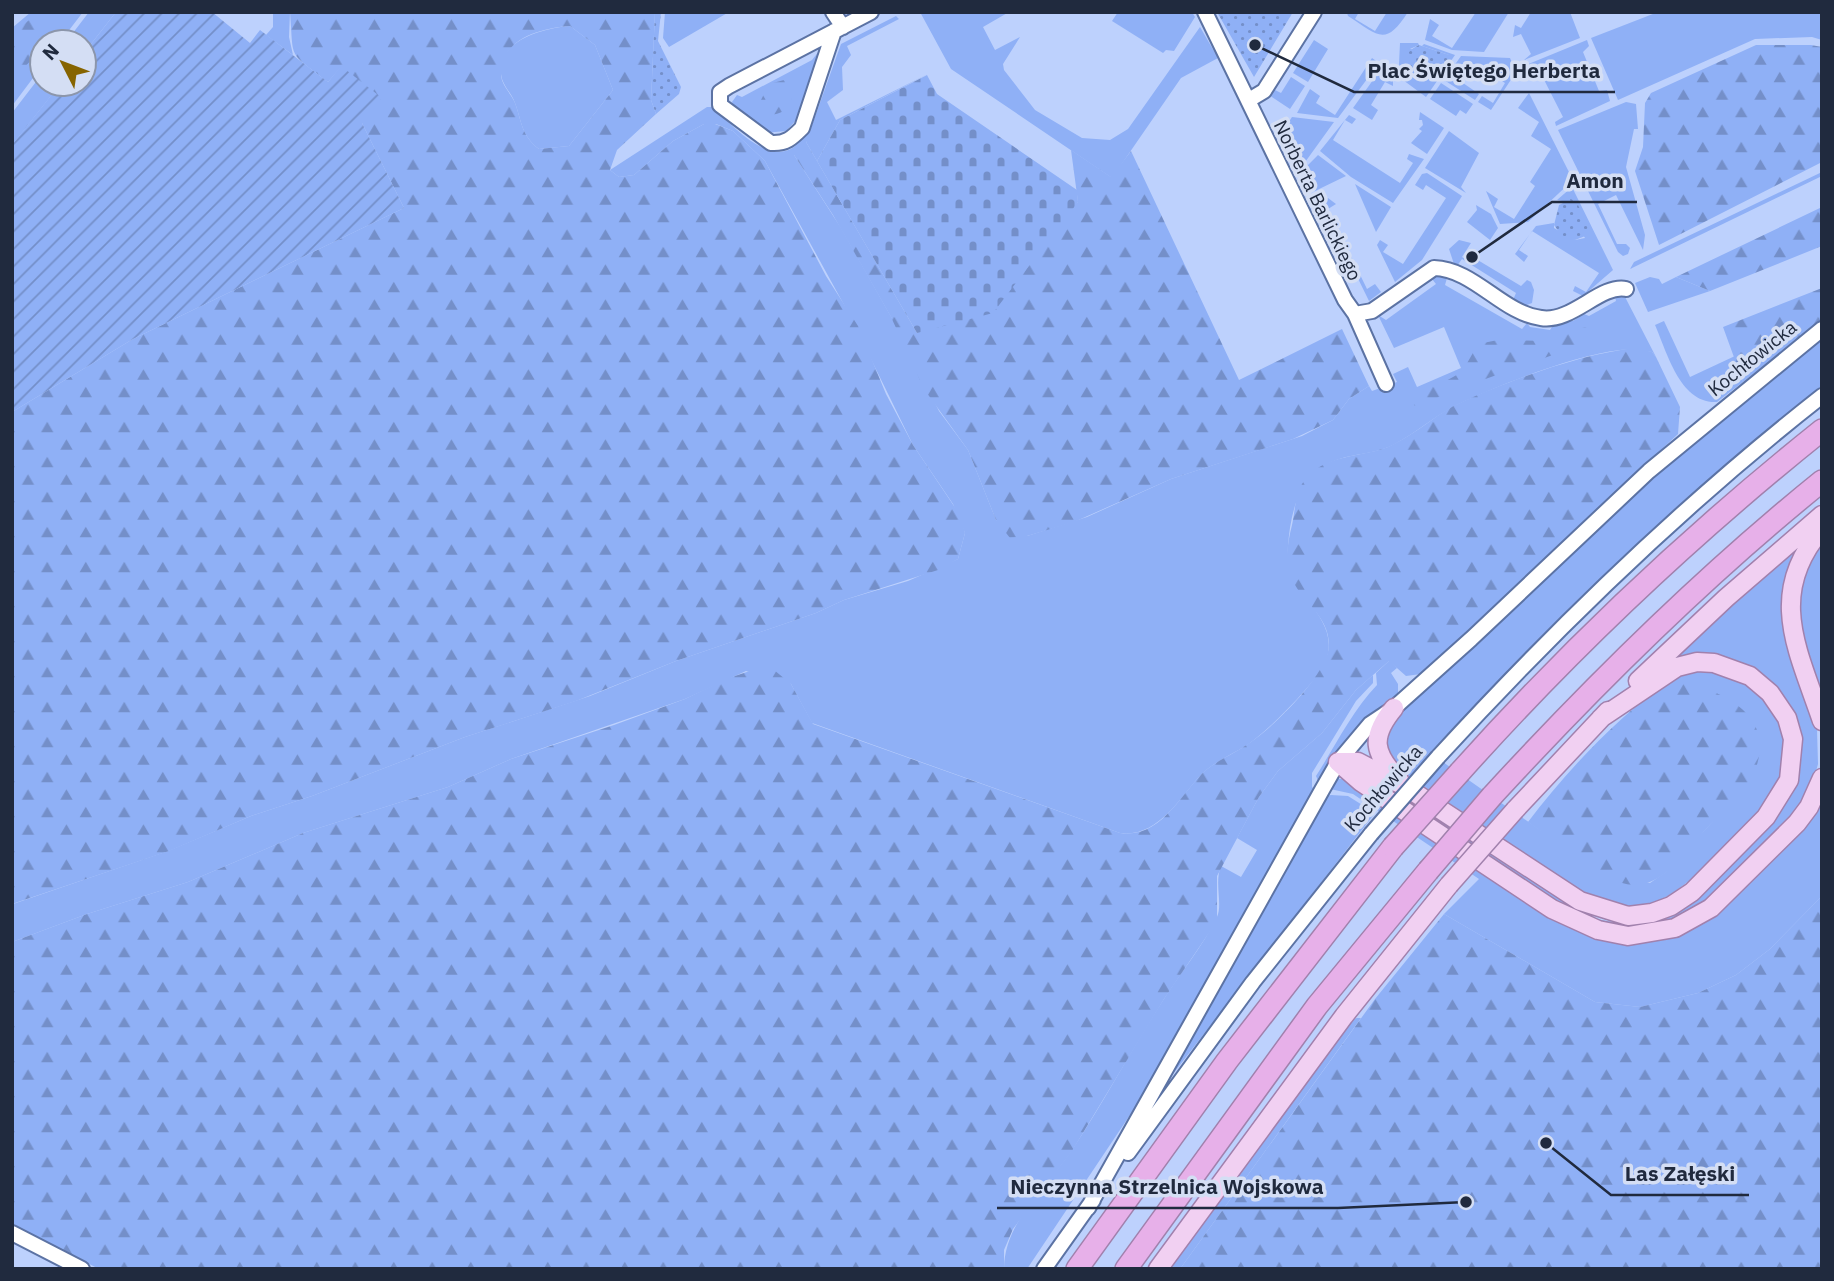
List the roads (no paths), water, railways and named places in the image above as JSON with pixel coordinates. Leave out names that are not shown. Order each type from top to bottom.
[{"type":"highway","points":[[1077,1269],[1227,1061],[1393,847],[1516,709],[1632,594],[1734,502],[1822,430]]},
{"type":"highway","points":[[1126,1269],[1309,1017],[1492,796],[1645,637],[1744,546],[1822,481]]},
{"type":"main road","points":[[1158,1269],[1344,1016],[1449,885],[1515,810],[1601,718],[1726,598],[1822,515]]},
{"type":"main road","points":[[1822,530],[1806,548],[1795,570],[1789,612],[1793,633],[1822,721]]},
{"type":"main road","points":[[1338,762],[1357,762],[1406,787],[1580,901],[1628,916],[1671,906],[1692,892],[1766,817],[1780,798],[1789,780],[1793,758],[1793,739],[1787,718],[1770,693],[1750,676],[1732,667],[1697,662],[1676,667],[1601,718]]},
{"type":"main road","points":[[1394,708],[1377,733],[1377,751],[1406,787]]},
{"type":"main road","points":[[1338,762],[1362,782],[1552,909],[1598,930],[1628,936],[1675,928],[1719,902],[1797,823],[1809,807],[1822,778]]},
{"type":"street","points":[[833,12],[838,29],[802,128],[792,138],[781,144],[771,143],[720,105],[720,92],[838,29],[870,12]]},
{"type":"street","name":"Norberta Barlickiego","points":[[1205,12],[1345,300],[1355,314],[1357,325],[1386,384]]},
{"type":"street","points":[[1250,100],[1264,91],[1314,12]]},
{"type":"street","points":[[1355,314],[1372,311],[1434,268],[1452,271],[1516,310],[1542,319],[1563,317],[1616,290],[1626,289]]},
{"type":"street","name":"Kochłowicka","points":[[1088,1208],[1338,762],[1370,724],[1394,708],[1649,471],[1822,328]]},
{"type":"street","name":"Kochłowicka","points":[[1044,1269],[1253,982],[1371,834],[1438,757],[1546,641],[1622,568],[1716,484],[1822,396]]},
{"type":"street","points":[[12,1233],[82,1269]]},
{"type":"place","name":"Plac Świętego Herberta","points":[[1255,45]]},
{"type":"place","name":"Amon","points":[[1472,257]]},
{"type":"place","name":"Las Załęski","points":[[1546,1143]]},
{"type":"place","name":"Nieczynna Strzelnica Wojskowa","points":[[1466,1202]]}]
